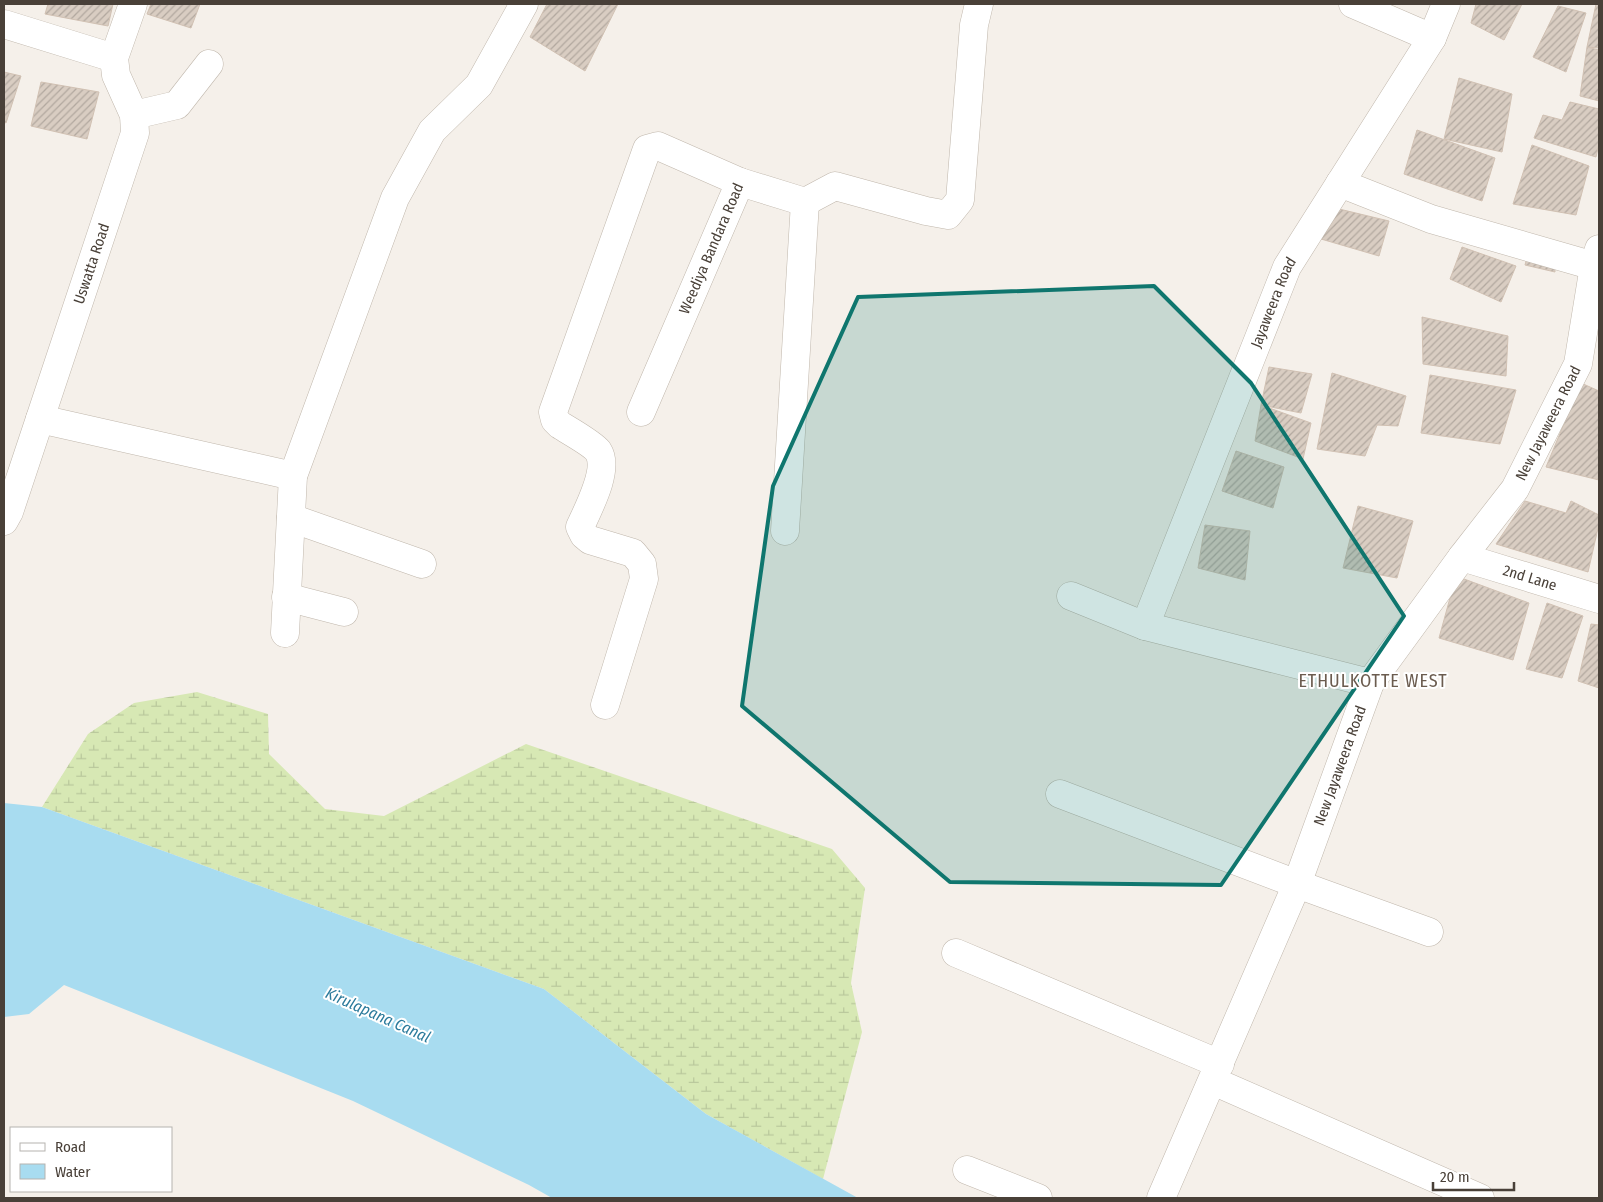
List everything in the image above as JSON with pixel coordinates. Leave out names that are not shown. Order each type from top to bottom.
[{"type":"street","points":[[4,24],[114,58],[134,4]]},
{"type":"street","points":[[284,633],[293,476],[395,198],[432,131],[479,85],[524,4]]},
{"type":"street","points":[[785,532],[805,202],[835,186],[926,211],[948,215],[960,200],[974,25],[979,4]]},
{"type":"street","points":[[1353,4],[1432,38]]},
{"type":"street","name":"Jayaweera Road","points":[[1145,626],[1287,267],[1432,38],[1446,4]]},
{"type":"street","name":"Uswatta Road","points":[[4,522],[9,512],[136,133],[134,115],[116,75],[114,58]]},
{"type":"street","points":[[134,115],[177,105],[210,64]]},
{"type":"street","points":[[604,705],[644,579],[642,564],[632,553],[590,540],[584,535],[580,527],[601,474],[602,460],[597,449],[555,420],[553,412],[647,149],[658,146],[740,182]]},
{"type":"street","name":"Weediya Bandara Road","points":[[641,412],[740,182],[805,202]]},
{"type":"street","points":[[1340,183],[1431,219],[1597,258]]},
{"type":"street","name":"New Jayaweera Road","points":[[1161,1198],[1298,884],[1370,683],[1462,557],[1515,489],[1589,367],[1597,258]]},
{"type":"street","points":[[40,419],[293,476]]},
{"type":"street","points":[[291,518],[422,564]]},
{"type":"street","name":"2nd Lane","points":[[1462,557],[1599,599]]},
{"type":"street","points":[[1071,596],[1145,626],[1370,683]]},
{"type":"street","points":[[286,598],[344,612]]},
{"type":"street","points":[[1060,794],[1428,932]]},
{"type":"street","points":[[956,953],[1216,1072],[1480,1198]]},
{"type":"street","points":[[967,1170],[1038,1198]]},
{"type":"highlighted area","points":[[1154,286],[1251,383],[1404,616],[1221,885],[950,882],[742,706],[773,486],[858,297]]},
{"type":"green space","points":[[197,692],[268,714],[269,754],[325,809],[384,816],[526,744],[832,849],[865,888],[851,983],[862,1032],[823,1179],[706,1114],[544,989],[42,807],[88,734],[134,703]]},
{"type":"water","name":"Kirulapana Canal","points":[[4,803],[42,807],[544,989],[706,1114],[858,1198],[552,1198],[529,1185],[353,1101],[64,985],[29,1014],[4,1017]]},
{"type":"building","points":[[48,4],[113,4],[108,26],[45,14]]},
{"type":"building","points":[[151,4],[200,4],[191,28],[147,14]]},
{"type":"building","points":[[547,4],[618,4],[585,71],[530,37]]},
{"type":"building","points":[[1476,4],[1522,4],[1504,40],[1471,23]]},
{"type":"building","points":[[1596,4],[1599,4],[1599,48],[1587,47]]},
{"type":"building","points":[[1558,6],[1586,13],[1566,72],[1533,57]]},
{"type":"building","points":[[1587,47],[1599,50],[1599,101],[1580,96]]},
{"type":"building","points":[[4,72],[21,76],[6,123],[4,122]]},
{"type":"building","points":[[1459,78],[1512,94],[1502,152],[1444,139]]},
{"type":"building","points":[[41,82],[99,92],[87,139],[31,126]]},
{"type":"building","points":[[1570,102],[1599,109],[1599,144],[1596,157],[1534,138],[1543,115],[1562,120]]},
{"type":"building","points":[[1417,130],[1495,158],[1482,201],[1404,174]]},
{"type":"building","points":[[1532,145],[1589,166],[1576,215],[1513,204]]},
{"type":"building","points":[[1335,208],[1389,221],[1379,256],[1321,239]]},
{"type":"building","points":[[1462,247],[1516,266],[1501,302],[1450,279]]},
{"type":"building","points":[[1528,254],[1555,264],[1555,272],[1525,265]]},
{"type":"building","points":[[1422,317],[1508,336],[1506,376],[1423,364]]},
{"type":"building","points":[[1269,367],[1312,374],[1301,413],[1261,405]]},
{"type":"building","points":[[1332,373],[1406,396],[1398,426],[1377,425],[1365,456],[1317,449]]},
{"type":"building","points":[[1430,375],[1516,390],[1500,444],[1421,433]]},
{"type":"building","points":[[1581,383],[1599,391],[1599,480],[1546,467]]},
{"type":"building","points":[[1261,405],[1311,423],[1303,459],[1255,441]]},
{"type":"building","points":[[1236,451],[1284,467],[1273,508],[1222,491]]},
{"type":"building","points":[[1525,501],[1566,513],[1571,501],[1599,515],[1599,524],[1588,572],[1496,544]]},
{"type":"building","points":[[1358,506],[1413,521],[1397,578],[1343,568]]},
{"type":"building","points":[[1205,525],[1250,531],[1245,580],[1198,568]]},
{"type":"building","points":[[1456,576],[1529,603],[1513,660],[1439,638]]},
{"type":"building","points":[[1547,603],[1583,616],[1562,678],[1526,669]]},
{"type":"building","points":[[1591,624],[1599,625],[1599,688],[1578,681]]},
{"type":"district","name":"ETHULKOTTE WEST","points":[[1373,681]]}]
